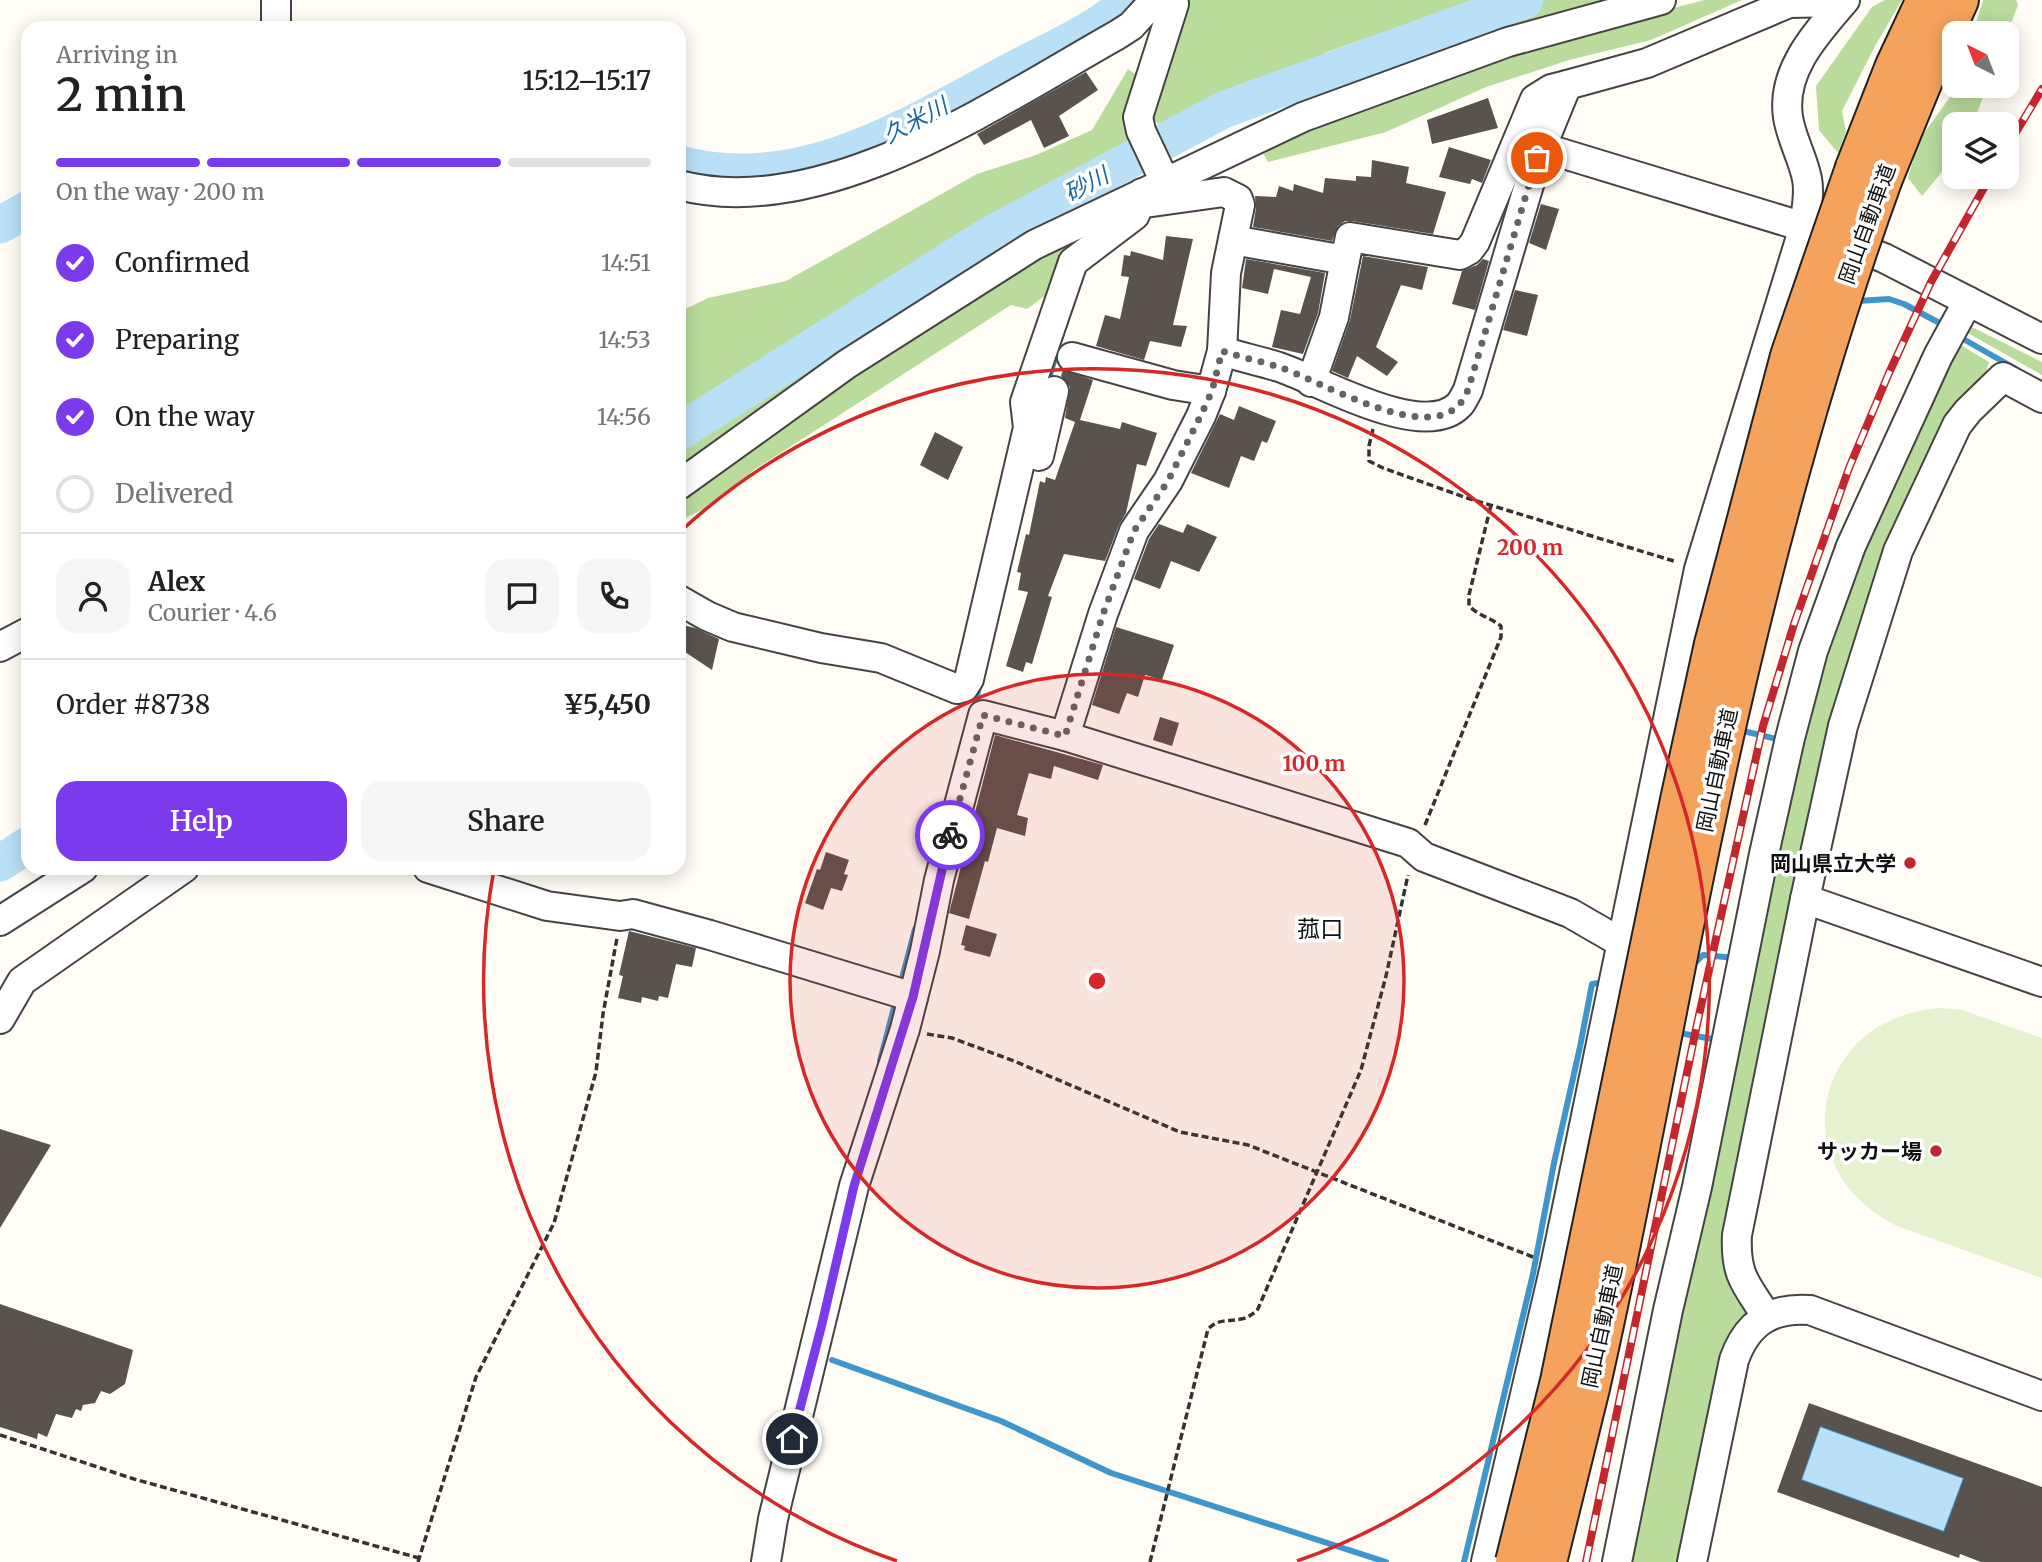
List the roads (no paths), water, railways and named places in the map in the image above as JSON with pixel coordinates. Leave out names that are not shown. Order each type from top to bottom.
[{"type":"highway","name":"岡山自動車道","points":[[1547,1562],[1590,1386],[1743,652],[1895,66],[1926,0]]},
{"type":"highway","name":"岡山自動車道","points":[[1515,1562],[1560,1381],[1640,986],[1714,644],[1790,356],[1869,173],[1959,0]]},
{"type":"street","points":[[276,0],[276,21]]},
{"type":"street","points":[[686,186],[720,193],[777,191],[818,182],[874,163],[943,132],[1117,36],[1131,26],[1155,0]]},
{"type":"street","points":[[977,696],[969,679],[1028,428],[1025,402],[1073,262],[1135,215],[1152,188],[1138,117],[1174,4],[1171,0]]},
{"type":"street","points":[[686,480],[847,364],[1034,245],[1303,117],[1508,42],[1661,0]]},
{"type":"street","points":[[1311,382],[1334,317],[1350,237],[1460,255],[1469,250],[1475,242],[1535,99],[1551,89],[1647,63],[1789,3],[1844,1]]},
{"type":"street","points":[[1486,1562],[1555,1266],[1699,569],[1804,227],[1807,180],[1788,119],[1787,97],[1792,75],[1801,54],[1844,1]]},
{"type":"street","points":[[1222,351],[1279,367],[1402,416],[1429,417],[1444,414],[1459,405],[1468,390],[1541,147],[1567,85]]},
{"type":"street","points":[[1541,147],[1804,227],[1884,258],[1957,320],[2042,339]]},
{"type":"street","points":[[1065,736],[1103,614],[1134,531],[1168,481],[1212,391],[1222,351],[1226,273],[1240,205],[1238,199],[1224,192],[1152,188]]},
{"type":"street","points":[[1233,240],[1345,260]]},
{"type":"street","points":[[1617,1562],[1789,742],[1813,651],[1851,546],[1957,320]]},
{"type":"street","points":[[1072,357],[1173,385],[1212,391]]},
{"type":"street","points":[[1767,1317],[1740,1275],[1735,1260],[1737,1235],[1843,726],[1898,551],[1957,425],[2003,377],[2042,398]]},
{"type":"street","points":[[766,1562],[773,1519],[854,1186],[905,1029],[904,995],[942,867],[977,696],[1054,391]]},
{"type":"street","points":[[686,604],[733,626],[821,648],[881,658],[977,696],[1065,736],[1408,843],[1424,857],[1570,913],[1622,943]]},
{"type":"street","points":[[0,647],[21,636]]},
{"type":"street","points":[[0,921],[72,875]]},
{"type":"street","points":[[0,1019],[22,981],[174,875]]},
{"type":"street","points":[[450,875],[547,906],[620,916],[633,914],[904,995]]},
{"type":"street","points":[[1805,900],[2042,982]]},
{"type":"street","points":[[1692,1562],[1734,1360],[1740,1343],[1753,1328],[1777,1311],[1810,1310],[2042,1396]]},
{"type":"water","points":[[1820,1426],[1964,1478],[1944,1532],[1801,1480]]},
{"type":"waterway","name":"久米川","points":[[686,165],[723,171],[767,171],[809,164],[850,151],[930,114],[1071,40],[1102,22],[1130,0]]},
{"type":"waterway","name":"砂川","points":[[686,428],[986,237],[1223,110],[1525,0]]},
{"type":"waterway","name":"久米川","points":[[0,225],[21,213]]},
{"type":"waterway","points":[[1858,301],[1889,299],[1947,327]]},
{"type":"waterway","points":[[1958,336],[2016,369]]},
{"type":"waterway","points":[[1047,385],[1056,355]]},
{"type":"waterway","points":[[974,709],[980,682]]},
{"type":"waterway","points":[[1739,730],[1781,740]]},
{"type":"waterway","name":"砂川","points":[[0,863],[21,850]]},
{"type":"waterway","points":[[900,986],[915,929]]},
{"type":"waterway","points":[[1692,966],[1703,955],[1736,958]]},
{"type":"waterway","points":[[1464,1562],[1533,1274],[1592,984],[1599,983]]},
{"type":"waterway","points":[[880,1061],[896,1000]]},
{"type":"waterway","points":[[1674,1032],[1718,1040]]},
{"type":"waterway","points":[[832,1360],[1001,1421],[1111,1473],[1386,1562]]},
{"type":"railway","points":[[2019,127],[2042,89]]},
{"type":"railway","points":[[1586,1562],[1696,1029],[1763,726],[1794,624],[1849,468],[1931,282],[1983,189]]},
{"type":"place","name":"岡山県立大学","points":[[1910,863]]},
{"type":"place","name":"サッカー場","points":[[1936,1151]]},
{"type":"district","name":"菰口","points":[[1320,928]]}]
